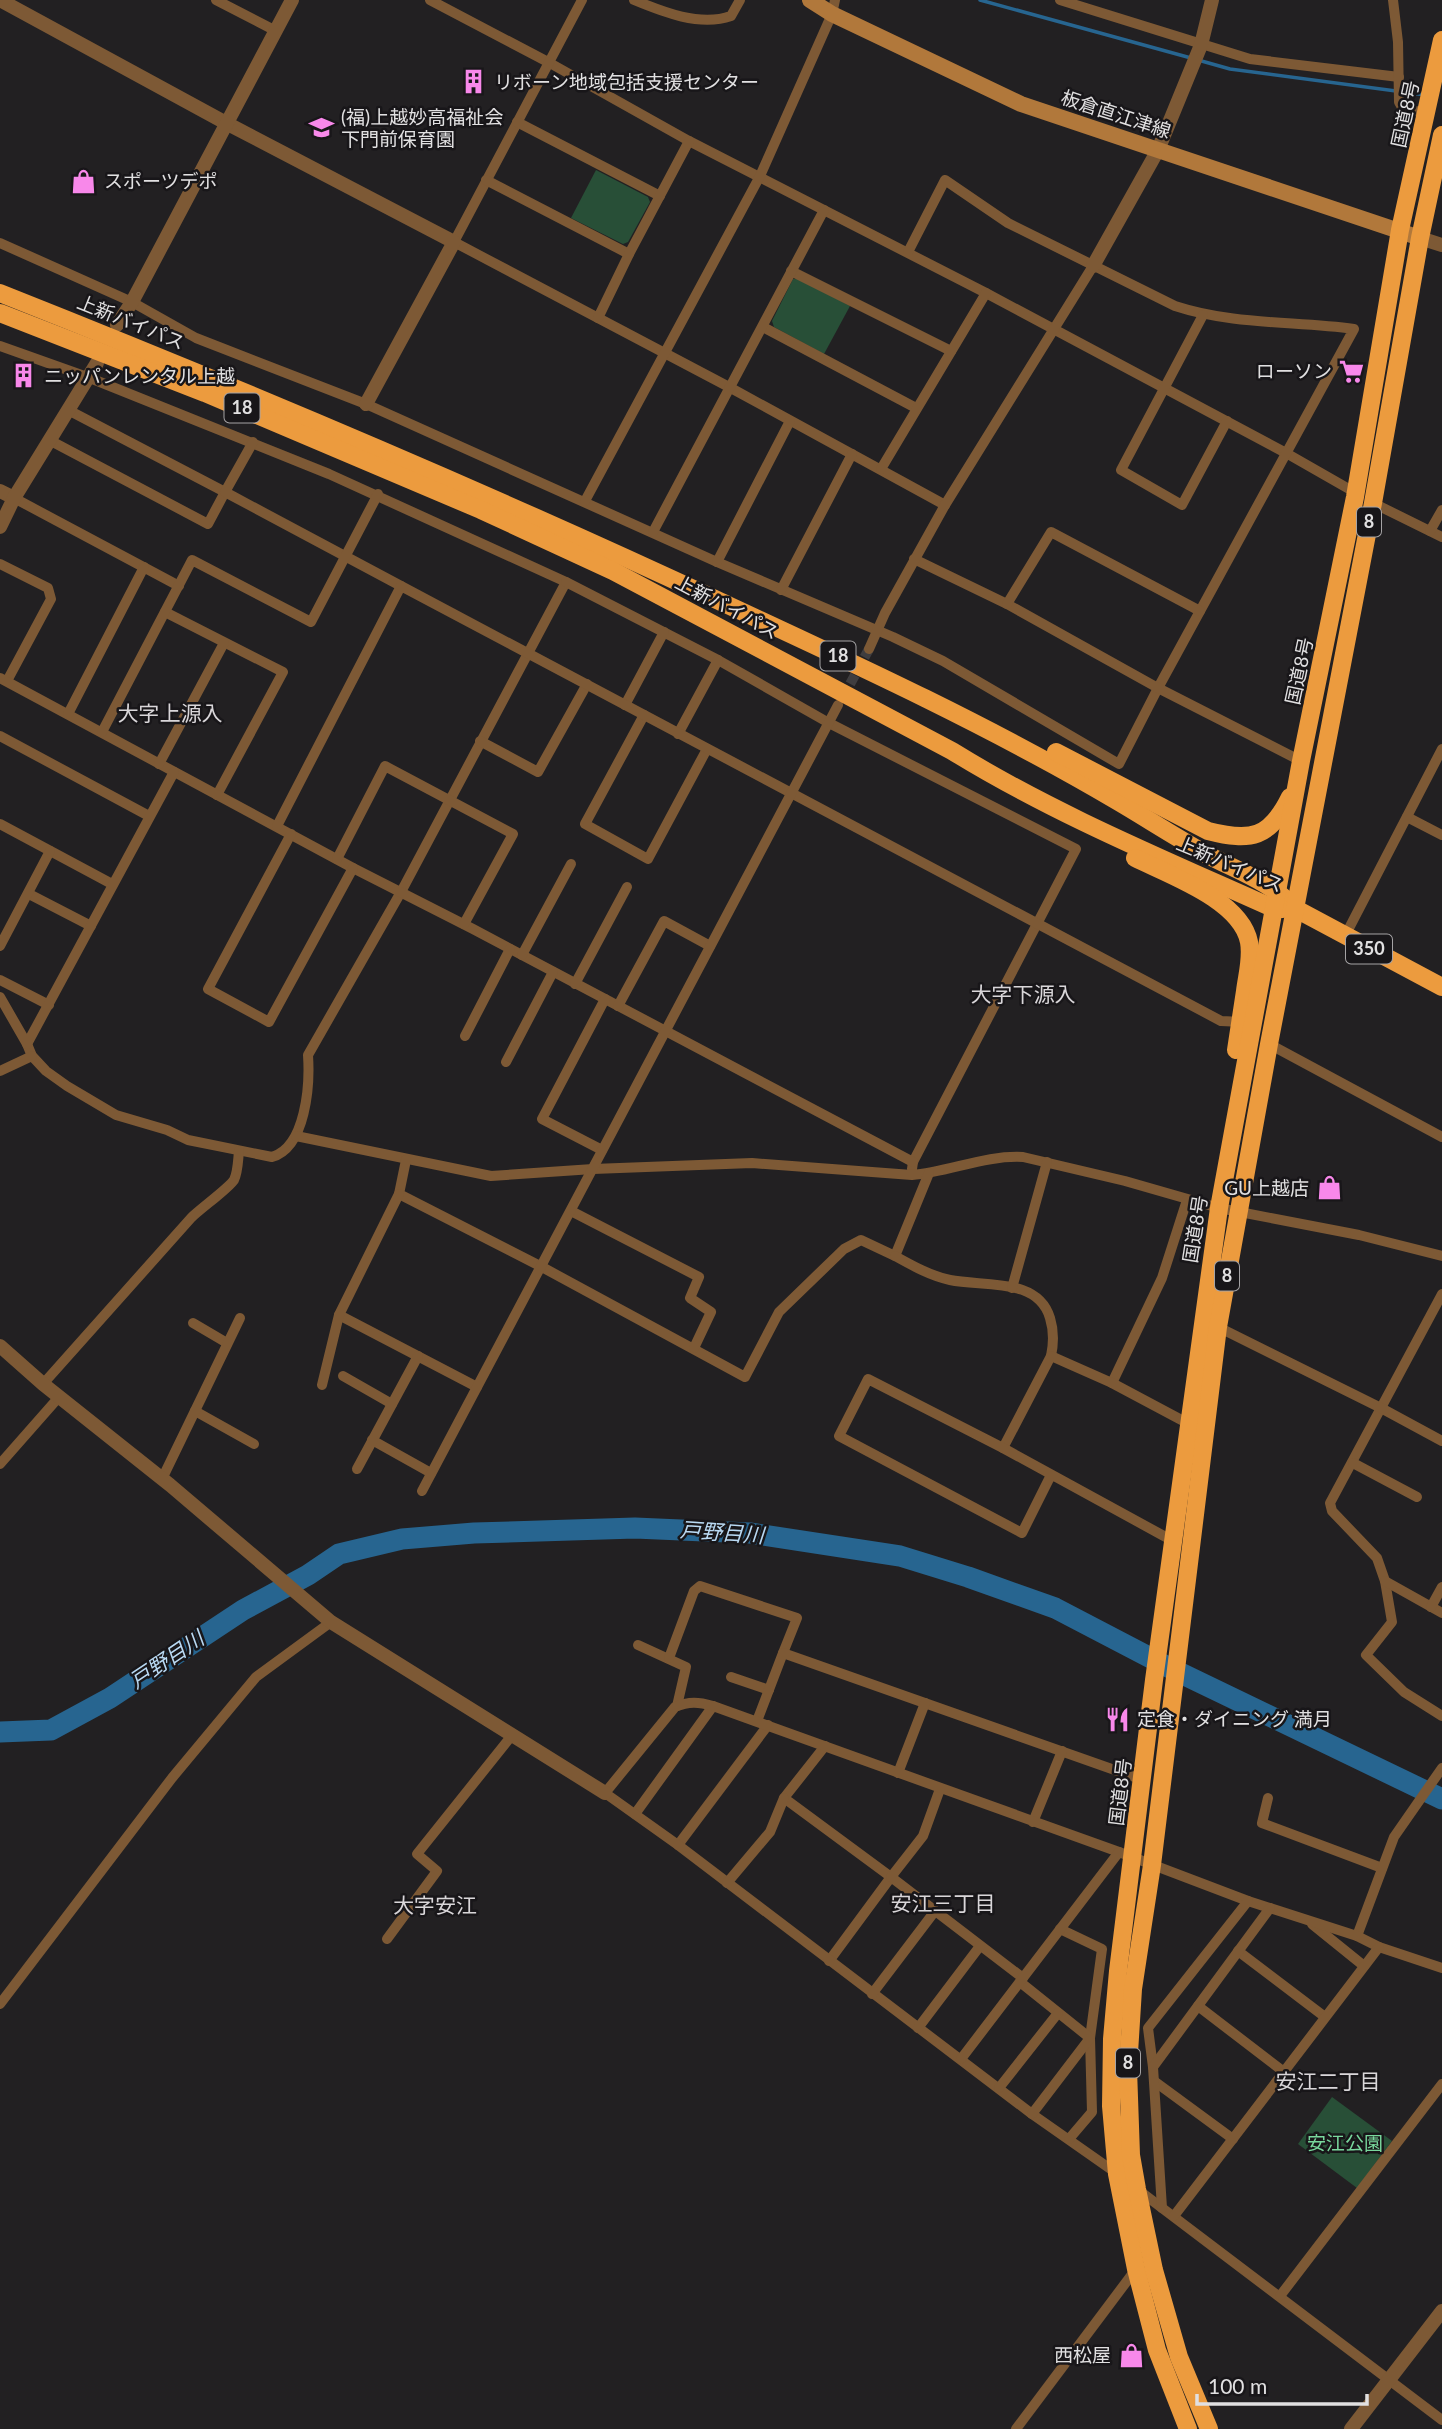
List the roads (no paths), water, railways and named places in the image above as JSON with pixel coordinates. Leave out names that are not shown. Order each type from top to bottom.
[{"type":"highway","name":"国道8号","points":[[1188,2429],[1157,2350],[1136,2269],[1117,2174],[1111,2106],[1112,2039],[1126,1854],[1143,1780],[1189,1424],[1231,1141],[1231,1086],[1279,891],[1301,761],[1356,493],[1401,230],[1442,40]]},
{"type":"highway","name":"国道8号","points":[[1209,2429],[1179,2357],[1154,2270],[1131,2155],[1128,2069],[1133,1989],[1152,1865],[1218,1327],[1335,692],[1373,503],[1420,238],[1442,135]]},
{"type":"highway","name":"上新バイパス","points":[[0,293],[211,376],[382,448],[638,562],[895,683],[1048,761],[1203,852],[1279,891],[1296,909]]},
{"type":"highway","name":"上新バイパス","points":[[0,313],[218,398],[468,505],[613,571],[882,713],[998,779],[1093,826],[1275,909],[1296,909]]},
{"type":"highway","points":[[895,683],[1055,752],[1208,831],[1232,837],[1260,834],[1273,824],[1298,781]]},
{"type":"highway","points":[[998,779],[1076,828],[1211,897],[1235,916],[1247,935],[1250,950],[1246,1022]]},
{"type":"highway","name":"350","points":[[1296,909],[1442,987]]},
{"type":"main road","name":"板倉直江津線","points":[[810,0],[833,7],[967,80],[1021,104],[1420,238]]},
{"type":"street","points":[[216,0],[276,31]]},
{"type":"street","points":[[117,325],[132,302],[292,0]]},
{"type":"street","points":[[430,0],[689,141],[908,252],[1227,421],[1356,493]]},
{"type":"street","points":[[366,404],[582,0]]},
{"type":"street","points":[[634,0],[659,10],[695,19],[721,20],[731,16],[740,0]]},
{"type":"street","points":[[1060,0],[1250,60],[1398,77]]},
{"type":"street","points":[[1107,14],[1110,0]]},
{"type":"street","points":[[869,649],[914,559],[945,505],[1093,266],[1158,150],[1201,45],[1212,0]]},
{"type":"street","points":[[1393,0],[1398,42],[1399,102],[1403,109],[1427,113]]},
{"type":"street","points":[[0,1],[729,387],[945,505]]},
{"type":"street","points":[[585,501],[760,176],[833,7]]},
{"type":"street","points":[[517,122],[660,196]]},
{"type":"street","points":[[598,318],[689,141]]},
{"type":"street","points":[[486,180],[629,254]]},
{"type":"street","points":[[0,243],[132,302],[196,338],[366,404],[717,562],[893,636],[943,661],[1119,764],[1354,329],[1203,315],[1155,298],[1008,223],[945,180],[908,252]]},
{"type":"street","points":[[653,533],[824,209]]},
{"type":"street","points":[[1420,238],[1442,245]]},
{"type":"street","points":[[791,271],[951,351]]},
{"type":"street","points":[[881,469],[986,293]]},
{"type":"street","points":[[1203,315],[1162,388],[1121,470],[1182,505],[1227,421]]},
{"type":"street","points":[[763,327],[916,408]]},
{"type":"street","points":[[0,346],[90,378],[378,494],[566,582],[718,660],[829,723],[1076,849],[913,1162],[912,1175]]},
{"type":"street","points":[[0,527],[97,363]]},
{"type":"street","points":[[70,411],[1221,1021],[1246,1022]]},
{"type":"street","points":[[717,562],[790,421]]},
{"type":"street","points":[[51,441],[208,524],[253,442]]},
{"type":"street","points":[[781,590],[852,454]]},
{"type":"street","points":[[0,491],[179,586]]},
{"type":"street","points":[[102,732],[192,560],[311,622],[378,494]]},
{"type":"street","points":[[1373,503],[1442,537]]},
{"type":"street","points":[[1430,531],[1442,509]]},
{"type":"street","points":[[1007,604],[1051,532],[1200,611]]},
{"type":"street","points":[[914,559],[1007,604],[1158,688],[1301,761]]},
{"type":"street","points":[[0,564],[48,589],[51,599],[4,680],[353,868],[913,1162]]},
{"type":"street","points":[[68,714],[144,567]]},
{"type":"street","points":[[0,997],[32,1056],[67,1086],[116,1115],[167,1130],[188,1140],[272,1157],[281,1154],[290,1147],[296,1136],[307,1092],[308,1055],[401,892],[566,582]]},
{"type":"street","points":[[277,827],[401,586]]},
{"type":"street","points":[[165,612],[283,672],[217,794]]},
{"type":"street","points":[[625,705],[664,632]]},
{"type":"street","points":[[159,764],[224,643]]},
{"type":"street","points":[[678,734],[718,660]]},
{"type":"street","points":[[480,741],[538,772],[587,684]]},
{"type":"street","points":[[422,1491],[838,705]]},
{"type":"street","points":[[644,715],[585,824],[648,859],[707,749]]},
{"type":"street","points":[[0,736],[149,816]]},
{"type":"street","points":[[1345,936],[1442,749]]},
{"type":"street","points":[[337,859],[385,766],[513,834],[464,924]]},
{"type":"street","points":[[27,1044],[174,772]]},
{"type":"street","points":[[1407,817],[1442,835]]},
{"type":"street","points":[[0,824],[112,884]]},
{"type":"street","points":[[291,834],[208,989],[269,1022],[353,868]]},
{"type":"street","points":[[0,946],[50,851]]},
{"type":"street","points":[[522,955],[572,864]]},
{"type":"street","points":[[575,984],[627,887]]},
{"type":"street","points":[[29,894],[90,926]]},
{"type":"street","points":[[618,1006],[664,922],[710,946]]},
{"type":"street","points":[[465,1036],[510,949]]},
{"type":"street","points":[[506,1062],[553,972]]},
{"type":"street","points":[[0,980],[49,1004]]},
{"type":"street","points":[[603,1150],[542,1119],[606,999]]},
{"type":"street","points":[[1269,1044],[1442,1137]]},
{"type":"street","points":[[0,1070],[32,1056]]},
{"type":"street","points":[[296,1136],[491,1176],[752,1163],[912,1175],[929,1174],[1006,1156],[1047,1162],[1219,1208],[1359,1235],[1442,1256]]},
{"type":"street","points":[[43,1384],[191,1218],[235,1179],[239,1152]]},
{"type":"street","points":[[322,1385],[339,1315],[399,1194],[406,1160]]},
{"type":"street","points":[[1012,1288],[1047,1162]]},
{"type":"street","points":[[895,1256],[929,1174]]},
{"type":"street","points":[[399,1194],[542,1267],[745,1377],[779,1312],[844,1249],[860,1240],[937,1277],[1030,1292],[1044,1302],[1054,1332],[1051,1356],[1003,1448]]},
{"type":"street","points":[[1112,1383],[1162,1278],[1187,1200]]},
{"type":"street","points":[[572,1211],[699,1278],[690,1298],[711,1312],[694,1348]]},
{"type":"street","points":[[1442,1294],[1330,1503],[1332,1511],[1377,1558],[1385,1581],[1392,1622],[1366,1655],[1404,1692],[1442,1716]]},
{"type":"street","points":[[339,1315],[477,1387]]},
{"type":"street","points":[[162,1479],[240,1318]]},
{"type":"street","points":[[193,1322],[227,1343]]},
{"type":"street","points":[[1218,1327],[1441,1438]]},
{"type":"street","points":[[0,1346],[331,1622],[513,1734],[635,1814],[1032,2114],[1174,2216],[1438,2417],[1442,2404]]},
{"type":"street","points":[[357,1469],[418,1356]]},
{"type":"street","points":[[1051,1356],[1112,1383],[1189,1424]]},
{"type":"street","points":[[343,1376],[392,1404]]},
{"type":"street","points":[[1051,1475],[1022,1533],[839,1436],[868,1379],[1003,1448],[1173,1541]]},
{"type":"street","points":[[0,1464],[59,1396]]},
{"type":"street","points":[[195,1410],[254,1444]]},
{"type":"street","points":[[372,1440],[431,1473]]},
{"type":"street","points":[[1353,1462],[1417,1497]]},
{"type":"street","points":[[1385,1581],[1442,1613]]},
{"type":"street","points":[[669,1658],[694,1591],[699,1586],[797,1618],[769,1690],[762,1723],[678,1845]]},
{"type":"street","points":[[1431,1607],[1442,1587]]},
{"type":"street","points":[[0,2004],[172,1777],[256,1678],[331,1622]]},
{"type":"street","points":[[638,1644],[686,1667],[677,1706]]},
{"type":"street","points":[[783,1653],[1143,1780]]},
{"type":"street","points":[[731,1677],[769,1690]]},
{"type":"street","points":[[605,1793],[659,1724],[677,1706],[685,1702],[697,1702],[1126,1854],[1248,1901],[1441,1966]]},
{"type":"street","points":[[898,1773],[925,1703]]},
{"type":"street","points":[[635,1814],[713,1706]]},
{"type":"street","points":[[387,1938],[437,1871],[417,1854],[513,1734]]},
{"type":"street","points":[[727,1883],[770,1832],[784,1798],[825,1746]]},
{"type":"street","points":[[1033,1822],[1062,1751]]},
{"type":"street","points":[[1357,1936],[1394,1837],[1442,1768]]},
{"type":"street","points":[[829,1961],[923,1836],[940,1789]]},
{"type":"street","points":[[784,1798],[980,1946],[1090,2038]]},
{"type":"street","points":[[1268,1798],[1262,1823],[1382,1868]]},
{"type":"street","points":[[961,2059],[1060,1929],[1126,1854]]},
{"type":"street","points":[[1162,2208],[1148,2028],[1248,1901]]},
{"type":"street","points":[[1153,2067],[1270,1908]]},
{"type":"street","points":[[872,1994],[935,1911]]},
{"type":"street","points":[[1307,1920],[1364,1966]]},
{"type":"street","points":[[1060,1929],[1102,1949],[1090,2038],[1092,2112],[1069,2140]]},
{"type":"street","points":[[918,2028],[980,1946]]},
{"type":"street","points":[[1174,2216],[1379,1947]]},
{"type":"street","points":[[1238,1951],[1325,2017]]},
{"type":"street","points":[[1198,2006],[1283,2072]]},
{"type":"street","points":[[999,2088],[1058,2013]]},
{"type":"street","points":[[1032,2114],[1090,2038]]},
{"type":"street","points":[[1154,2081],[1233,2139]]},
{"type":"street","points":[[1280,2296],[1442,2084]]},
{"type":"street","points":[[1016,2429],[1136,2269]]},
{"type":"street","points":[[1350,2429],[1442,2311]]},
{"type":"waterway","points":[[980,0],[1191,58]]},
{"type":"waterway","points":[[1198,60],[1230,69],[1426,95]]},
{"type":"waterway","name":"戸野目川","points":[[0,1732],[51,1730],[110,1698],[243,1610],[308,1575],[339,1554],[402,1539],[474,1533],[635,1528],[750,1533],[900,1556],[1055,1608],[1170,1668],[1442,1799]]},
{"type":"tunnel","points":[[843,697],[869,649]]},
{"type":"place","name":"リボーン地域包括支援センター","points":[[474,82]]},
{"type":"place","name":"(福)上越妙高福祉会 下門前保育園","points":[[321,128]]},
{"type":"place","name":"スポーツデポ","points":[[84,181]]},
{"type":"place","name":"ローソン","points":[[1352,371]]},
{"type":"place","name":"ニッパンレンタル上越","points":[[24,376]]},
{"type":"place","name":"GU上越店","points":[[1329,1188]]},
{"type":"place","name":"定食・ダイニング 満月","points":[[1117,1719]]},
{"type":"place","name":"西松屋","points":[[1131,2355]]},
{"type":"district","name":"大字上源入","points":[[170,714]]},
{"type":"district","name":"大字下源入","points":[[1023,995]]},
{"type":"district","name":"安江三丁目","points":[[943,1904]]},
{"type":"district","name":"大字安江","points":[[435,1906]]},
{"type":"district","name":"安江二丁目","points":[[1328,2082]]},
{"type":"park label","name":"安江公園","points":[[1345,2143]]}]
